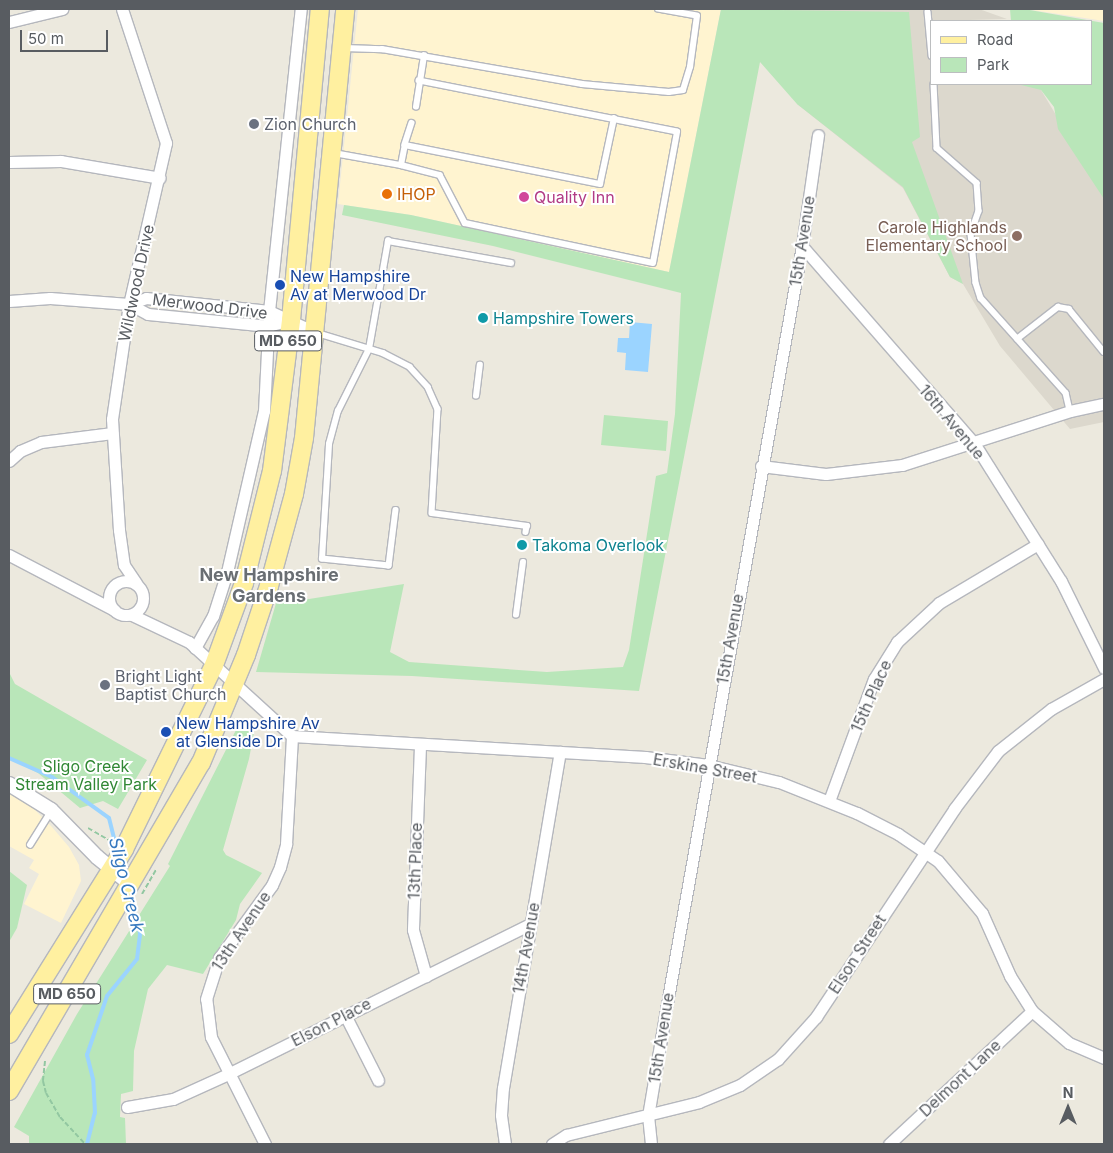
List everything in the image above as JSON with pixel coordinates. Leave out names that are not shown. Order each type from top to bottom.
[{"type":"main road","name":"MD 650","points":[[9,1034],[112,870],[145,808],[214,665],[244,583],[272,471],[291,320],[320,9]]},
{"type":"main road","points":[[330,9],[329,33],[342,48]]},
{"type":"main road","name":"MD 650","points":[[9,1091],[125,889],[201,763],[269,586],[294,494],[304,438],[345,9]]},
{"type":"street","points":[[9,22],[62,9]]},
{"type":"street","name":"Wildwood Drive","points":[[118,583],[124,565],[112,433],[128,304],[160,178],[166,143],[164,131],[122,9]]},
{"type":"street","points":[[195,648],[213,616],[227,572],[258,445],[264,412],[269,311],[301,9]]},
{"type":"street","name":"15th Avenue","points":[[651,1144],[648,1116],[708,765],[802,246],[818,135]]},
{"type":"street","points":[[9,162],[62,161],[160,178]]},
{"type":"street","name":"16th Avenue","points":[[802,246],[974,443],[1066,590],[1104,668]]},
{"type":"street","name":"Merwood Drive","points":[[9,301],[50,298],[128,304],[148,314],[268,326],[291,320]]},
{"type":"street","name":"Merwood Drive","points":[[128,304],[146,298],[269,311],[315,332]]},
{"type":"street","points":[[761,466],[817,473],[876,470],[933,457],[1070,411],[1104,404]]},
{"type":"street","points":[[9,461],[20,451],[41,442],[112,433]]},
{"type":"street","name":"15th Place","points":[[829,801],[874,679],[897,642],[939,603],[1038,544]]},
{"type":"street","points":[[9,555],[57,583],[92,598],[118,614],[136,611],[149,621],[195,648],[292,736]]},
{"type":"street","name":"Wildwood Drive","points":[[124,565],[136,583]]},
{"type":"street","points":[[92,598],[110,593],[118,583],[136,583],[143,597],[136,611]]},
{"type":"street","points":[[110,593],[114,610]]},
{"type":"street","name":"Elson Street","points":[[552,1144],[566,1135],[699,1102],[740,1085],[789,1048],[816,1017],[925,852],[998,751],[1051,709],[1104,679]]},
{"type":"street","name":"Erskine Street","points":[[292,736],[420,746],[560,752],[708,765],[779,782],[829,801],[880,824],[925,852],[966,891],[982,913],[1010,976],[1032,1011],[1069,1043],[1104,1058]]},
{"type":"street","name":"13th Avenue","points":[[265,1144],[228,1074],[211,1036],[206,999],[219,958],[272,884],[280,867],[286,844],[292,736]]},
{"type":"street","name":"13th Place","points":[[420,746],[413,930],[426,976]]},
{"type":"street","name":"14th Avenue","points":[[506,1144],[501,1115],[503,1088],[560,752]]},
{"type":"street","points":[[9,784],[51,810],[96,857],[112,870],[125,889]]},
{"type":"street","name":"Elson Place","points":[[128,1107],[173,1099],[228,1074],[530,924]]},
{"type":"street","name":"Delmont Lane","points":[[889,1144],[1032,1011]]},
{"type":"street","points":[[345,1015],[378,1080]]},
{"type":"lane","points":[[342,48],[382,49],[582,84],[669,92],[683,90],[690,67],[697,16],[659,9]]},
{"type":"lane","points":[[928,12],[930,34]]},
{"type":"lane","points":[[416,107],[418,81],[424,56]]},
{"type":"lane","points":[[332,152],[401,165],[440,175],[465,224],[652,263],[677,132],[614,118],[418,81]]},
{"type":"lane","points":[[934,85],[937,148],[977,183],[979,211],[971,234],[976,283],[981,298],[1066,393],[1070,411]]},
{"type":"lane","points":[[405,145],[600,184],[614,118]]},
{"type":"lane","points":[[401,165],[412,123]]},
{"type":"lane","points":[[396,510],[389,566],[322,560],[329,444],[338,411],[369,349],[388,241],[511,263]]},
{"type":"lane","points":[[1017,339],[1058,307],[1069,309],[1104,352]]},
{"type":"lane","points":[[315,332],[369,349],[410,367],[428,387],[438,409],[432,513],[527,526],[526,532]]},
{"type":"lane","points":[[476,396],[480,365]]},
{"type":"lane","points":[[516,615],[523,562]]},
{"type":"lane","points":[[30,845],[51,810]]},
{"type":"path","points":[[82,825],[109,840]]},
{"type":"path","points":[[45,1059],[43,1081],[60,1117],[85,1144]]},
{"type":"shaded area","points":[[358,9],[721,9],[669,272],[411,215],[338,204]]},
{"type":"shaded area","name":"Carole Highlands Elementary School","points":[[784,9],[979,9],[1007,19],[930,20],[930,85],[1038,85],[1104,195],[1104,422],[1070,429],[1000,346],[963,284],[950,277],[903,188],[797,104]]},
{"type":"shaded area","points":[[1026,9],[1104,9],[1104,21]]},
{"type":"shaded area","points":[[9,793],[31,806],[52,827],[69,847],[79,865],[81,881],[61,923],[24,904],[39,874],[29,868],[34,860],[9,846]]},
{"type":"green space","points":[[721,9],[909,12],[920,137],[912,142],[963,284],[950,277],[903,187],[797,104],[760,62],[639,691],[412,676],[256,672],[279,593],[309,599],[404,584],[390,652],[409,662],[547,672],[623,667],[629,650],[656,476],[667,473],[675,414],[681,293],[493,246],[342,215],[344,205],[411,215],[669,272]]},
{"type":"green space","points":[[1010,9],[1024,9],[1087,20],[1011,20]]},
{"type":"green space","points":[[1093,21],[1104,23],[1104,199],[1058,129],[1054,107],[1041,90],[1021,85],[1093,85]]},
{"type":"green space","points":[[604,415],[668,421],[666,451],[601,445]]},
{"type":"green space","name":"Sligo Creek Stream Valley Park","points":[[9,672],[15,684],[147,760],[118,809],[103,801],[80,808],[38,773],[9,758]]},
{"type":"green space","name":"Sligo Creek Stream Valley Park","points":[[255,727],[249,759],[223,850],[226,855],[262,873],[240,904],[236,920],[203,974],[167,965],[148,989],[134,1051],[133,1091],[121,1094],[120,1117],[125,1118],[126,1144],[29,1144],[29,1136],[14,1127],[77,1014],[170,866],[168,864],[237,728]]},
{"type":"green space","points":[[9,871],[27,885],[17,928],[9,942]]},
{"type":"water","points":[[630,322],[652,324],[648,372],[625,370],[626,353],[617,352],[618,338],[629,338]]},
{"type":"waterway","name":"Sligo Creek","points":[[9,758],[52,777],[109,818],[117,850]]},
{"type":"waterway","name":"Sligo Creek","points":[[87,1144],[95,1113],[93,1079],[87,1055],[107,996],[137,959],[140,933],[130,895]]},
{"type":"place","name":"Zion Church","points":[[254,124]]},
{"type":"place","name":"IHOP","points":[[387,194]]},
{"type":"place","name":"Quality Inn","points":[[524,197]]},
{"type":"place","name":"Carole Highlands Elementary School","points":[[1017,236]]},
{"type":"place","name":"New Hampshire Av at Merwood Dr","points":[[280,285]]},
{"type":"place","name":"Hampshire Towers","points":[[483,318]]},
{"type":"place","name":"Takoma Overlook","points":[[522,545]]},
{"type":"place","name":"Bright Light Baptist Church","points":[[105,685]]},
{"type":"place","name":"New Hampshire Av at Glenside Dr","points":[[166,732]]},
{"type":"district","name":"New Hampshire Gardens","points":[[269,586]]}]
